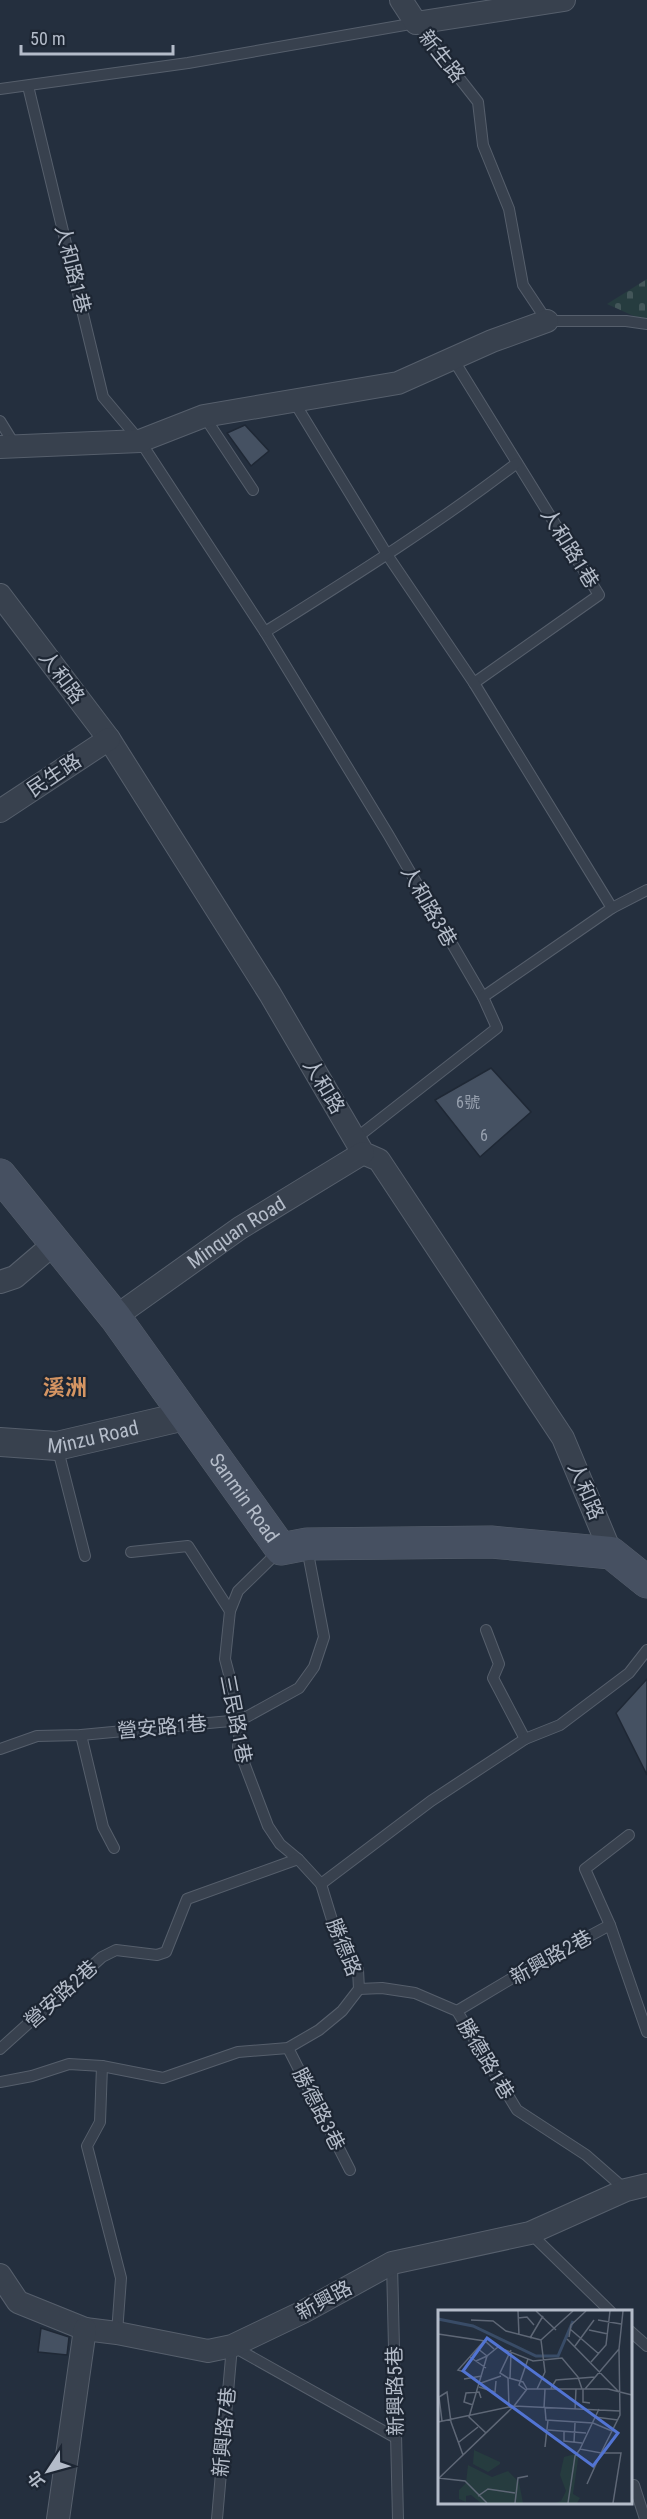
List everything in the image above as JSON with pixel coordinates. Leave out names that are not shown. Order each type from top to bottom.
[{"type":"main road","name":"Sanmin Road","points":[[0,1175],[115,1317],[185,1416],[294,1546],[491,1542],[611,1553]]},
{"type":"main road","points":[[611,1553],[647,1582]]},
{"type":"street","points":[[401,0],[416,22],[564,0]]},
{"type":"street","points":[[8,447],[140,441],[204,416],[398,383],[492,341],[547,321]]},
{"type":"street","name":"人和路","points":[[0,595],[109,739],[270,994],[359,1146],[378,1160],[563,1438],[611,1553]]},
{"type":"street","name":"民生路","points":[[0,811],[109,739]]},
{"type":"street","name":"Minquan Road","points":[[115,1317],[359,1146]]},
{"type":"street","points":[[0,1282],[15,1277],[56,1242]]},
{"type":"street","name":"Minzu Road","points":[[0,1442],[57,1446],[185,1416]]},
{"type":"street","points":[[611,1553],[647,1558]]},
{"type":"street","name":"新興路","points":[[3,2280],[18,2302],[85,2330],[117,2333],[208,2351],[232,2346],[303,2312],[392,2263],[530,2233],[636,2188]]},
{"type":"street","points":[[58,2519],[85,2330]]},
{"type":"lane","name":"新生路","points":[[0,88],[188,63],[416,22],[478,102],[483,145],[509,209],[523,285],[547,321]]},
{"type":"lane","name":"人和路1巷","points":[[28,86],[103,397],[140,441],[265,632]]},
{"type":"lane","points":[[547,321],[626,321],[647,324]]},
{"type":"lane","name":"人和路1巷","points":[[453,359],[599,595],[474,683]]},
{"type":"lane","points":[[293,400],[388,555],[474,683],[612,908]]},
{"type":"lane","points":[[204,416],[253,490]]},
{"type":"lane","points":[[0,421],[8,447]]},
{"type":"lane","points":[[265,632],[459,508],[517,463]]},
{"type":"lane","name":"人和路3巷","points":[[265,632],[388,834],[483,997],[497,1028],[359,1146]]},
{"type":"lane","points":[[483,997],[612,908],[647,890]]},
{"type":"lane","points":[[57,1446],[85,1556]]},
{"type":"lane","points":[[131,1552],[188,1546],[230,1611]]},
{"type":"lane","name":"三民路1巷","points":[[294,1546],[238,1591],[230,1611],[225,1659],[241,1720],[238,1748],[268,1826],[280,1844],[298,1859],[321,1884]]},
{"type":"lane","name":"營安路1巷","points":[[0,1749],[14,1742],[38,1736],[81,1735],[241,1720],[299,1688],[314,1667],[324,1637],[312,1579],[294,1546]]},
{"type":"lane","points":[[486,1630],[499,1664],[494,1678],[525,1739]]},
{"type":"lane","points":[[321,1884],[431,1801],[525,1739],[560,1725],[629,1673],[647,1650]]},
{"type":"lane","points":[[81,1735],[103,1827],[114,1848]]},
{"type":"lane","points":[[610,1925],[585,1869],[628,1835]]},
{"type":"lane","name":"營安路2巷","points":[[0,2049],[102,1957],[116,1950],[157,1955],[166,1952],[187,1899],[298,1859]]},
{"type":"lane","name":"勝德路","points":[[0,2082],[32,2076],[69,2064],[102,2066],[164,2078],[238,2052],[288,2048],[319,2030],[342,2011],[359,1989],[358,1970],[336,1933],[321,1884]]},
{"type":"lane","name":"新興路2巷","points":[[457,2011],[519,1974],[610,1925],[647,2032]]},
{"type":"lane","name":"勝德路1巷","points":[[359,1989],[382,1988],[415,1993],[457,2011],[517,2110],[636,2188]]},
{"type":"lane","name":"勝德路3巷","points":[[288,2048],[350,2170]]},
{"type":"lane","points":[[102,2066],[100,2122],[87,2146],[121,2278],[117,2333]]},
{"type":"lane","points":[[530,2233],[609,2310]]},
{"type":"lane","name":"新興路5巷","points":[[392,2263],[398,2519]]},
{"type":"lane","points":[[632,2333],[647,2346]]},
{"type":"lane","points":[[232,2346],[396,2438]]},
{"type":"lane","name":"新興路7巷","points":[[216,2519],[232,2346]]},
{"type":"lane","points":[[634,2485],[645,2519]]},
{"type":"green space","points":[[647,279],[647,322],[607,304]]},
{"type":"building","points":[[245,425],[269,451],[251,466],[227,433]]},
{"type":"building","points":[[491,1068],[531,1112],[480,1157],[435,1100]]},
{"type":"building","points":[[647,1679],[647,1775],[616,1713]]},
{"type":"building","points":[[41,2328],[69,2337],[67,2355],[38,2352]]},
{"type":"district","name":"溪洲","points":[[65,1387]]}]
